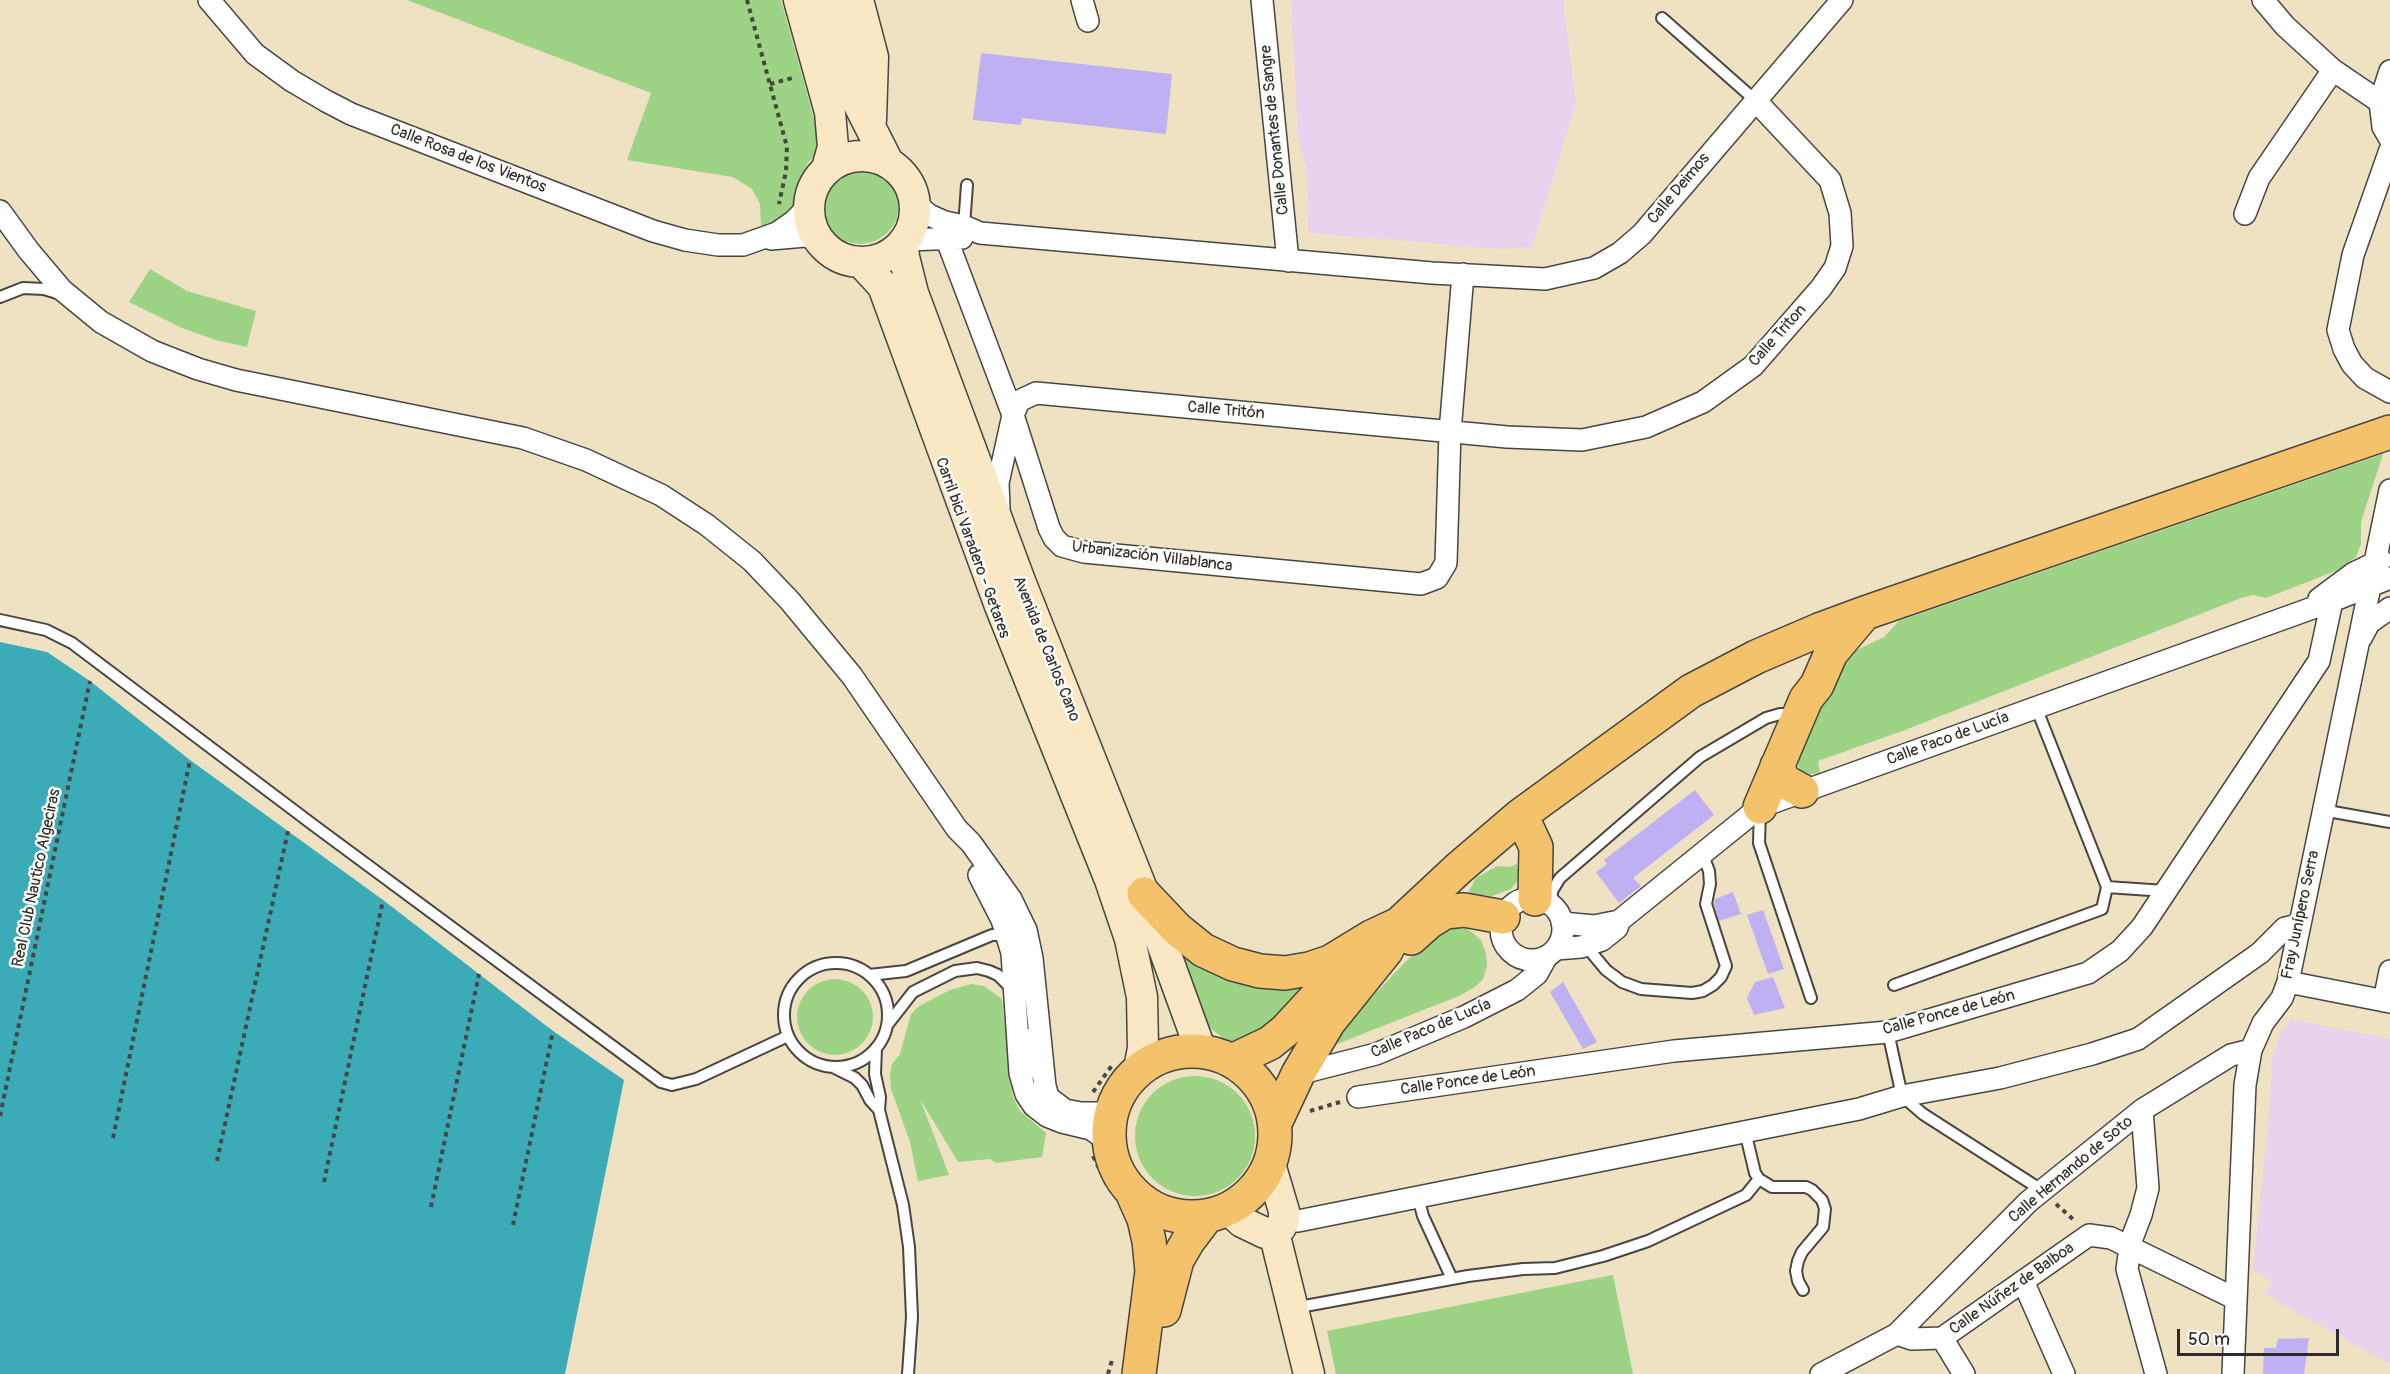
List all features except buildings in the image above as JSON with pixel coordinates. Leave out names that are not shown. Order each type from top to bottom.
[{"type":"highway","points":[[1232,1061],[1270,1043],[1286,1030],[1458,868],[1521,815],[1691,691],[1756,657],[1819,630],[2390,432]]},
{"type":"highway","points":[[1760,807],[1803,706],[1817,685],[1832,653],[1865,613]]},
{"type":"highway","points":[[1756,657],[1788,658],[1799,669],[1804,683],[1803,706]]},
{"type":"highway","points":[[1777,766],[1785,781],[1802,791]]},
{"type":"highway","points":[[1521,815],[1536,847],[1550,909]]},
{"type":"highway","points":[[1144,894],[1177,929],[1203,950],[1233,964],[1260,971],[1285,973],[1309,969],[1385,937]]},
{"type":"highway","points":[[1385,937],[1401,947],[1429,922],[1445,912],[1471,910],[1503,917]]},
{"type":"highway","points":[[1275,1123],[1298,1074],[1328,1023],[1385,937]]},
{"type":"highway","points":[[1139,1374],[1152,1271],[1149,1241],[1144,1219],[1120,1189],[1116,1169],[1096,1126],[1128,1080],[1129,1063],[1168,1054],[1201,1051],[1232,1061],[1248,1072],[1270,1104],[1275,1123],[1275,1143],[1270,1164],[1254,1191],[1217,1213],[1188,1241],[1177,1260],[1171,1279],[1154,1374]]},
{"type":"highway","points":[[1120,1189],[1167,1213],[1191,1217],[1217,1213]]},
{"type":"highway","points":[[1120,1362],[1149,1308]]},
{"type":"street","points":[[796,235],[812,227],[809,207],[812,189],[827,168],[833,147],[830,112],[799,0]]},
{"type":"street","points":[[828,0],[858,103],[888,162]]},
{"type":"street","points":[[858,0],[873,57],[870,126]]},
{"type":"street","points":[[1082,0],[1088,21]]},
{"type":"street","name":"Calle Donantes de Sangre","points":[[1262,0],[1287,261]]},
{"type":"street","name":"Calle Deimos","points":[[905,241],[959,230],[1287,261],[1545,279],[1594,268],[1620,253],[1642,234],[1842,0]]},
{"type":"street","points":[[2263,0],[2285,26],[2332,70],[2385,101]]},
{"type":"street","name":"Calle Rosa de los Vientos","points":[[216,3],[255,54],[292,81],[351,114],[663,234],[685,240],[718,245],[742,245],[762,239],[796,235]]},
{"type":"street","points":[[2245,214],[2259,178],[2332,70]]},
{"type":"street","points":[[2390,71],[2384,127],[2390,139]]},
{"type":"street","name":"Calle Triton","points":[[1450,432],[1582,440],[1646,427],[1703,402],[1753,366],[1821,288],[1835,268],[1842,246],[1840,213],[1830,180],[1755,100]]},
{"type":"street","points":[[2390,150],[2353,255],[2338,330],[2352,364],[2365,378],[2390,392]]},
{"type":"street","points":[[796,235],[836,256],[851,267],[886,257],[905,241],[912,229],[915,203],[907,179],[888,162],[876,157],[850,157],[827,168]]},
{"type":"street","points":[[915,203],[929,215],[959,230]]},
{"type":"street","points":[[0,211],[29,251],[62,290],[97,319],[152,351],[198,369],[259,384],[523,438],[586,460],[661,495],[707,525],[752,561],[790,601],[852,676],[957,829],[971,843],[1011,899],[1026,930],[1036,982],[1045,1086],[1048,1097],[1055,1104],[1096,1126]]},
{"type":"street","name":"Urbanización Villablanca","points":[[959,230],[950,248],[1013,415],[1049,528],[1054,538],[1062,546],[1072,550],[1421,584],[1437,578],[1446,563],[1450,432],[1463,274]]},
{"type":"street","name":"Avenida de Carlos Cano","points":[[905,241],[904,257],[913,293],[999,527],[1144,894],[1201,1051]]},
{"type":"street","name":"Avenida de Carlos Cano","points":[[851,267],[883,286],[1000,606],[1110,880],[1130,939],[1142,997],[1143,1048],[1129,1063]]},
{"type":"street","name":"Calle Tritón","points":[[1013,415],[1019,401],[1036,393],[1450,432]]},
{"type":"street","points":[[999,527],[998,483],[1013,415]]},
{"type":"street","name":"Fray Junípero Serra","points":[[2233,1374],[2245,1085],[2251,1050],[2263,1023],[2282,998],[2288,982],[2368,587],[2382,560],[2389,503]]},
{"type":"street","name":"Calle Paco de Lucía","points":[[2308,610],[2335,586],[2382,560]]},
{"type":"street","name":"Calle Paco de Lucía","points":[[1298,1074],[1376,1054],[1464,1017],[1518,990],[1536,974],[1551,953],[1586,946],[1609,936],[1617,928],[1619,921],[1760,807],[2308,610],[2390,578]]},
{"type":"street","name":"Calle Ponce de León","points":[[1358,1097],[1674,1051],[1888,1032],[2088,973],[2120,951],[2142,927],[2319,661],[2332,601]]},
{"type":"street","points":[[2356,646],[2369,623],[2390,608]]},
{"type":"street","points":[[957,829],[1002,920],[1012,953],[1020,1073],[1026,1094],[1034,1106],[1047,1116],[1062,1122],[1096,1126]]},
{"type":"street","points":[[1550,909],[1563,932],[1551,953],[1528,960],[1511,952],[1501,936],[1503,917],[1516,903],[1525,899],[1594,926],[1619,921]]},
{"type":"street","points":[[1217,1213],[1265,1233],[1298,1221],[1859,1109],[1902,1096],[2000,1078],[2092,1054],[2138,1039],[2260,953],[2285,928],[2299,925]]},
{"type":"street","points":[[2288,982],[2387,1002],[2390,971]]},
{"type":"street","name":"Calle Hernando de Soto","points":[[1821,1374],[1897,1334],[2028,1202],[2142,1110],[2231,1055],[2251,1050]]},
{"type":"street","points":[[2142,1110],[2148,1188],[2130,1247],[2127,1269],[2156,1374]]},
{"type":"street","points":[[1270,1164],[1284,1211],[1279,1226],[1293,1308],[1309,1374]]},
{"type":"street","points":[[2089,1235],[2111,1238],[2236,1299]]},
{"type":"street","name":"Calle Núñez de Balboa","points":[[1897,1334],[1912,1339],[1942,1338],[2089,1235]]},
{"type":"street","points":[[2023,1281],[2064,1374]]},
{"type":"street","points":[[1942,1338],[1964,1374]]},
{"type":"lane","points":[[1662,18],[1755,100]]},
{"type":"lane","points":[[959,230],[967,185]]},
{"type":"lane","points":[[0,297],[23,288],[50,290],[97,319]]},
{"type":"lane","points":[[0,620],[46,630],[72,643],[661,1082],[672,1085],[696,1079],[788,1036]]},
{"type":"lane","points":[[1550,909],[1552,891],[1560,878],[1700,757],[1766,718],[1803,706]]},
{"type":"lane","points":[[1894,985],[2102,909],[2107,886],[2036,707]]},
{"type":"lane","points":[[1760,807],[1759,843],[1811,998]]},
{"type":"lane","points":[[2322,810],[2390,822]]},
{"type":"lane","points":[[1586,946],[1606,970],[1622,982],[1641,989],[1692,993],[1703,991],[1713,985],[1721,977],[1726,966],[1706,904],[1710,884],[1709,871],[1702,853]]},
{"type":"lane","points":[[2107,886],[2165,891]]},
{"type":"lane","points":[[869,975],[906,971],[992,935],[1006,934],[1013,938],[1022,960],[1030,1063],[1035,1074],[1045,1086]]},
{"type":"lane","points":[[879,1110],[855,1078],[802,1055],[788,1036],[785,1024],[785,1005],[792,988],[800,978],[821,965],[834,963],[852,966],[869,975],[879,985],[888,1011],[887,1024]]},
{"type":"lane","points":[[908,1374],[912,1317],[909,1247],[903,1205],[879,1110],[880,1097],[875,1074],[876,1048],[887,1024],[913,992],[964,968],[977,968],[998,975],[1007,983],[1016,998]]},
{"type":"lane","points":[[1888,1032],[1902,1096],[1923,1114],[2043,1191]]},
{"type":"lane","points":[[834,1067],[857,1063],[876,1048]]},
{"type":"lane","points":[[1745,1131],[1755,1173],[1759,1179],[1772,1187],[1806,1187],[1822,1200],[1825,1209],[1823,1227],[1802,1252],[1798,1261],[1796,1271],[1803,1290]]},
{"type":"lane","points":[[1293,1308],[1452,1279],[1523,1269],[1555,1268],[1648,1241],[1746,1195],[1759,1179]]},
{"type":"lane","points":[[1418,1197],[1452,1279]]},
{"type":"path","points":[[747,0],[787,147],[786,171],[776,220],[796,235],[797,247],[832,268],[851,267]]},
{"type":"path","name":"Real Club Nautico Algeciras","points":[[0,1116],[90,681]]},
{"type":"path","points":[[113,1138],[190,760]]},
{"type":"path","points":[[217,1161],[288,831]]},
{"type":"path","points":[[324,1182],[383,900]]},
{"type":"path","points":[[431,1207],[479,974]]},
{"type":"path","points":[[513,1225],[553,1031]]},
{"type":"path","points":[[1120,1189],[1096,1126],[1091,1096],[1129,1063]]},
{"type":"path","points":[[1275,1123],[1326,1105],[1358,1097]]},
{"type":"path","points":[[2043,1191],[2089,1235]]},
{"type":"path","points":[[1108,1374],[1120,1362]]},
{"type":"shaded area","points":[[1291,0],[1563,0],[1576,104],[1532,247],[1500,249],[1309,233],[1306,167],[1298,137]]},
{"type":"shaded area","points":[[2290,1019],[2390,1039],[2390,1364],[2264,1294],[2272,1282],[2253,1269],[2269,1115],[2272,1059],[2279,1035]]},
{"type":"green space","points":[[407,0],[781,0],[814,119],[820,150],[807,164],[796,196],[796,213],[761,227],[760,204],[752,189],[733,177],[627,160],[651,93]]},
{"type":"green space","points":[[852,166],[868,166],[882,172],[893,183],[899,197],[899,213],[893,227],[882,238],[868,244],[852,244],[838,238],[827,227],[821,213],[821,197],[827,183],[838,172]]},
{"type":"green space","points":[[150,269],[187,291],[256,311],[247,347],[216,340],[182,328],[129,302]]},
{"type":"green space","points":[[2383,454],[2361,522],[2361,544],[2356,557],[2341,569],[2266,598],[2253,595],[2241,598],[1905,730],[1818,761],[1820,773],[1807,775],[1800,771],[1797,763],[1799,752],[1840,658],[1884,637],[1899,621]]},
{"type":"green space","points":[[1517,864],[1519,876],[1511,889],[1492,896],[1470,894],[1469,891],[1476,878],[1497,866],[1509,867]]},
{"type":"green space","points":[[1464,927],[1473,933],[1481,940],[1486,953],[1487,966],[1483,979],[1475,987],[1459,996],[1332,1046],[1348,1023],[1406,961],[1441,931]]},
{"type":"green space","points":[[1176,944],[1322,974],[1292,1011],[1238,1043],[1227,1041],[1206,1025]]},
{"type":"green space","points":[[835,979],[849,982],[862,990],[870,1003],[873,1017],[870,1031],[862,1044],[849,1052],[835,1055],[821,1052],[808,1044],[800,1031],[797,1017],[800,1003],[808,990],[821,982]]},
{"type":"green space","points":[[972,984],[984,986],[1002,999],[1013,1097],[1020,1111],[1046,1133],[1042,1157],[996,1163],[990,1159],[958,1162],[920,1099],[949,1175],[918,1181],[910,1142],[891,1089],[892,1064],[900,1054],[911,1014],[919,1006],[950,990]]},
{"type":"green space","points":[[1195,1076],[1218,1080],[1238,1093],[1251,1113],[1255,1136],[1251,1159],[1238,1179],[1218,1192],[1195,1196],[1172,1192],[1152,1179],[1139,1159],[1135,1136],[1139,1113],[1152,1093],[1172,1080]]},
{"type":"green space","points":[[1613,1275],[1633,1374],[1336,1374],[1327,1331]]},
{"type":"water","points":[[0,642],[47,652],[90,681],[190,760],[383,900],[553,1031],[624,1080],[565,1374],[0,1374]]}]
